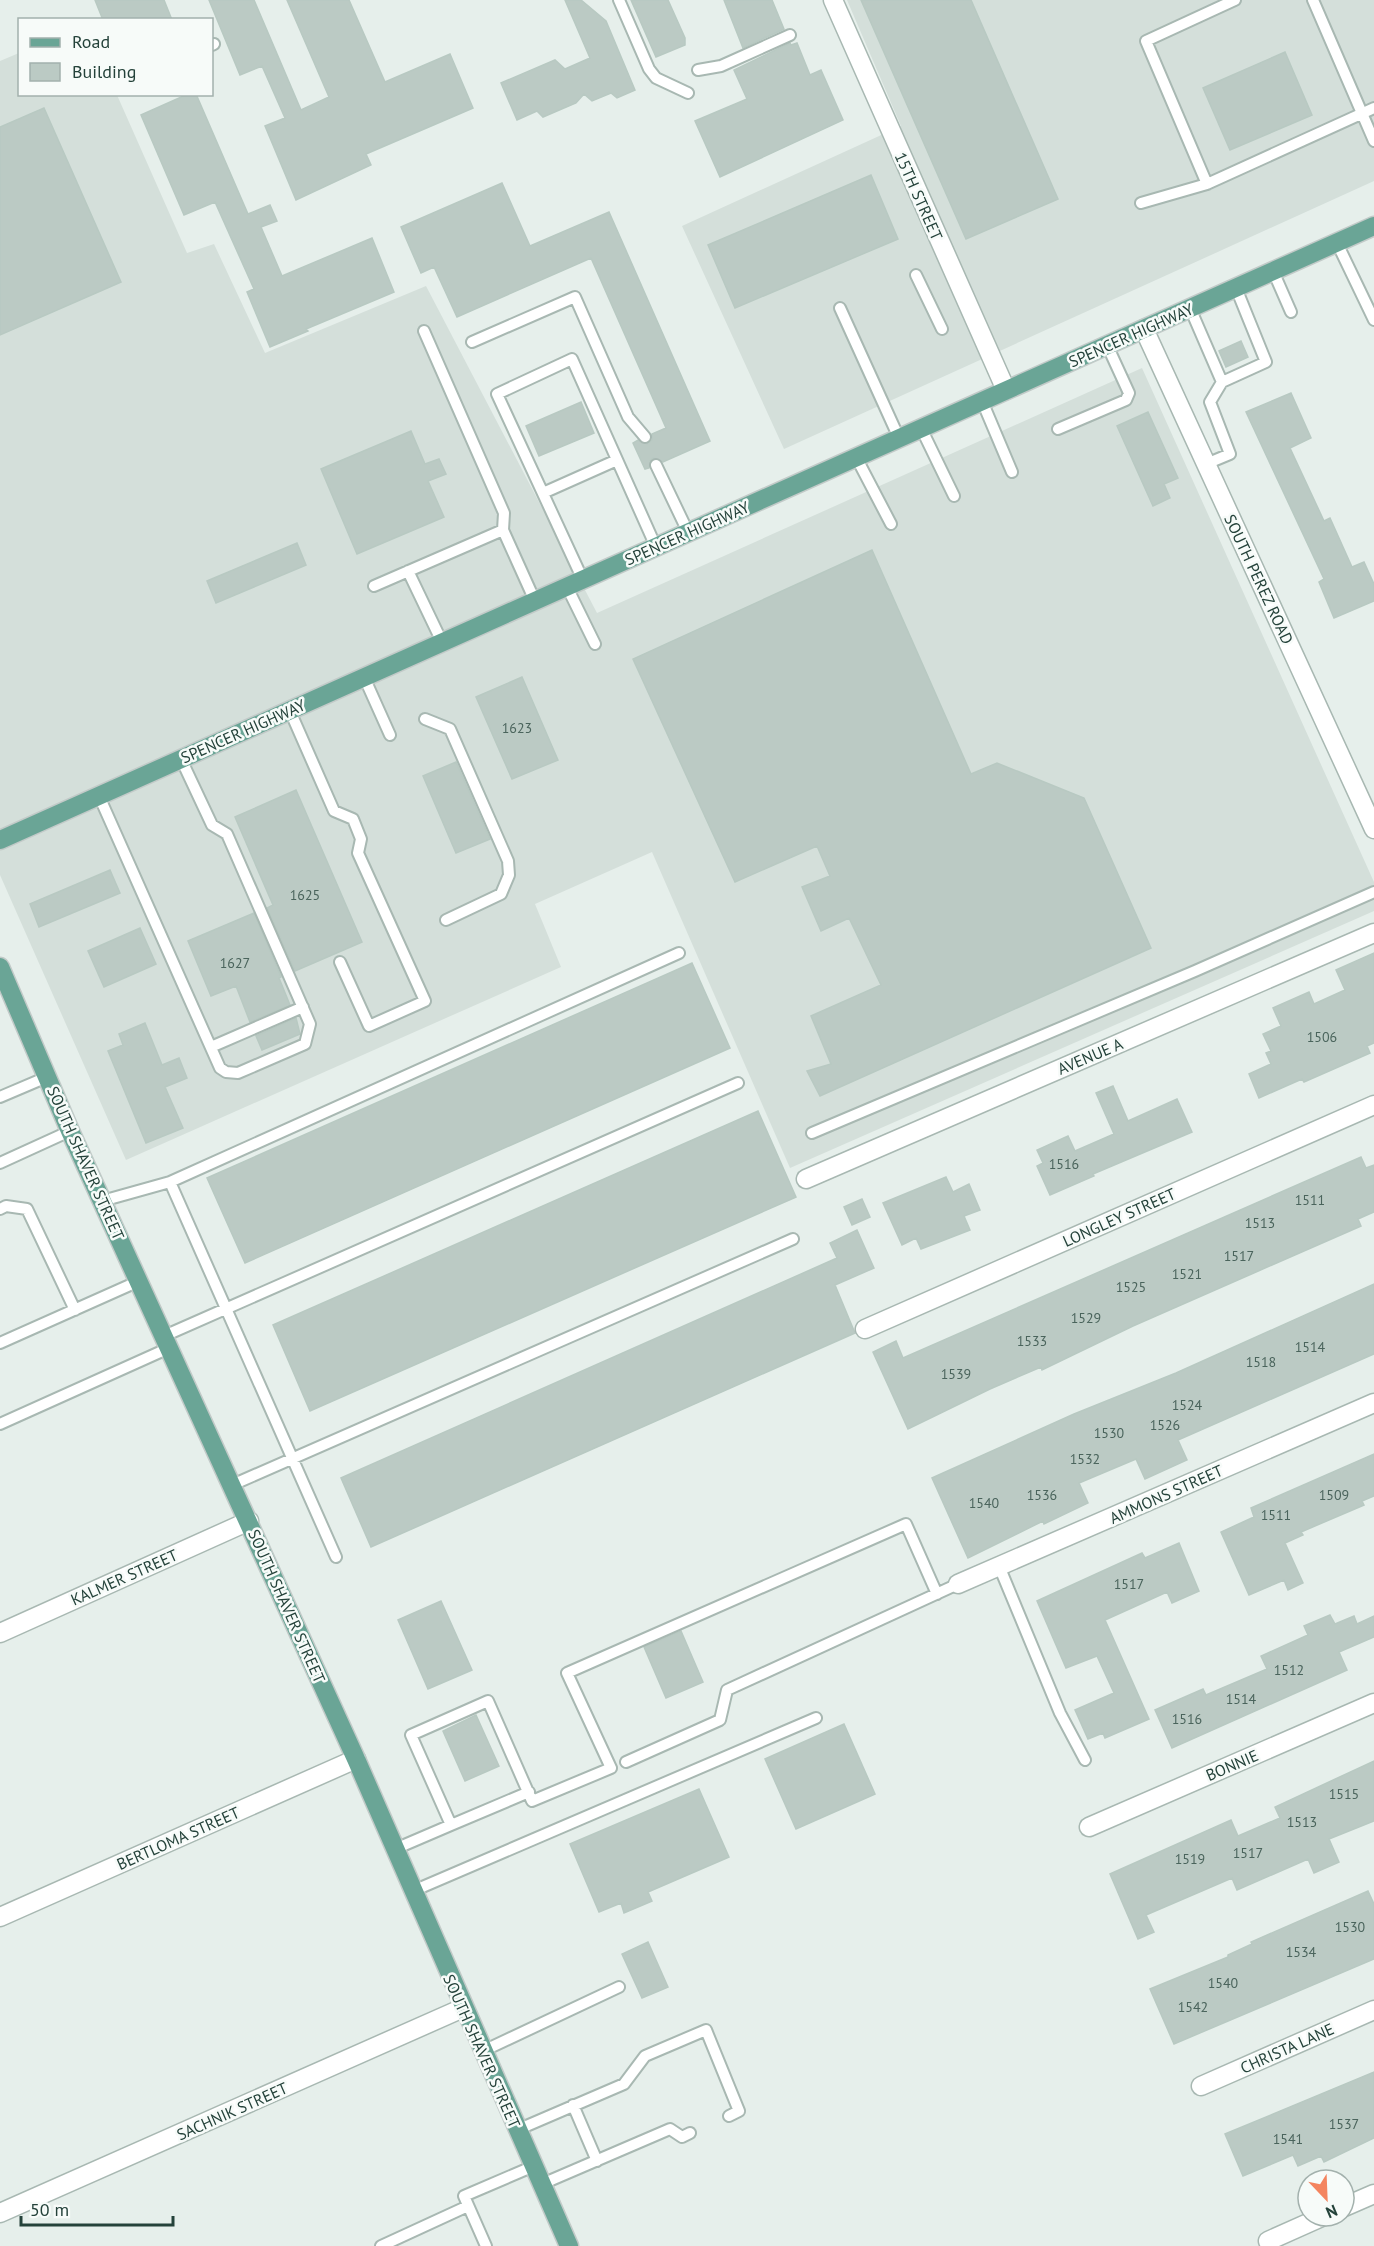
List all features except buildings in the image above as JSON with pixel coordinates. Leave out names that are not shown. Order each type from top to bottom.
[{"type":"main road","name":"SPENCER HIGHWAY","points":[[0,840],[1374,226]]},
{"type":"main road","name":"SOUTH SHAVER STREET","points":[[0,967],[70,1131],[356,1759],[569,2246]]},
{"type":"street","name":"15TH STREET","points":[[833,0],[1006,390]]},
{"type":"street","name":"SOUTH PEREZ ROAD","points":[[1144,329],[1374,829]]},
{"type":"street","name":"AVENUE A","points":[[806,1179],[1374,933]]},
{"type":"street","name":"LONGLEY STREET","points":[[865,1329],[1374,1105]]},
{"type":"street","name":"AMMONS STREET","points":[[958,1584],[1374,1403]]},
{"type":"street","name":"KALMER STREET","points":[[0,1633],[249,1521]]},
{"type":"street","name":"BONNIE","points":[[1089,1827],[1374,1703]]},
{"type":"street","name":"BERTLOMA STREET","points":[[0,1917],[356,1759]]},
{"type":"street","name":"SACHNIK STREET","points":[[0,2213],[463,2008]]},
{"type":"street","name":"CHRISTA LANE","points":[[1201,2085],[1374,2010]]},
{"type":"street","points":[[1356,2202],[1374,2194]]},
{"type":"street","points":[[1269,2241],[1298,2228]]},
{"type":"lane","points":[[619,0],[649,69],[656,78],[688,93]]},
{"type":"lane","points":[[1207,184],[1146,41],[1235,0]]},
{"type":"lane","points":[[1313,0],[1374,141]]},
{"type":"lane","points":[[698,70],[721,66],[789,35]]},
{"type":"lane","points":[[1141,203],[1207,184],[1374,108]]},
{"type":"lane","points":[[1337,243],[1374,320]]},
{"type":"lane","points":[[1273,271],[1291,312]]},
{"type":"lane","points":[[916,275],[942,328]]},
{"type":"lane","points":[[1206,464],[1230,454],[1210,402],[1222,382],[1266,362],[1236,288]]},
{"type":"lane","points":[[472,342],[575,297],[628,417],[645,437]]},
{"type":"lane","points":[[840,308],[899,438]]},
{"type":"lane","points":[[1190,308],[1222,382]]},
{"type":"lane","points":[[424,331],[504,513],[503,530],[535,601]]},
{"type":"lane","points":[[1059,429],[1126,400],[1129,393],[1107,345]]},
{"type":"lane","points":[[595,645],[543,493],[497,394],[573,360],[656,547]]},
{"type":"lane","points":[[982,401],[1012,472]]},
{"type":"lane","points":[[921,428],[954,496]]},
{"type":"lane","points":[[856,457],[891,524]]},
{"type":"lane","points":[[543,493],[617,460]]},
{"type":"lane","points":[[656,465],[688,532]]},
{"type":"lane","points":[[374,586],[503,530]]},
{"type":"lane","points":[[408,571],[442,642]]},
{"type":"lane","points":[[364,677],[390,735]]},
{"type":"lane","points":[[290,711],[334,811],[353,819],[362,839],[357,853],[425,1001],[369,1026],[340,962]]},
{"type":"lane","points":[[425,719],[450,729],[508,861],[507,886],[501,894],[446,920]]},
{"type":"lane","points":[[99,796],[220,1068],[226,1072],[238,1073],[304,1044],[310,1024],[303,1007],[227,834],[212,825],[181,759]]},
{"type":"lane","points":[[812,1133],[1195,971],[1374,892]]},
{"type":"lane","points":[[102,1201],[170,1182],[679,953]]},
{"type":"lane","points":[[211,1047],[303,1007]]},
{"type":"lane","points":[[0,1097],[47,1077]]},
{"type":"lane","points":[[0,1424],[166,1342],[226,1308],[738,1083]]},
{"type":"lane","points":[[0,1163],[70,1131]]},
{"type":"lane","points":[[170,1182],[336,1557]]},
{"type":"lane","points":[[0,1209],[6,1206],[27,1209],[75,1310]]},
{"type":"lane","points":[[232,1485],[793,1239]]},
{"type":"lane","points":[[0,1343],[139,1281]]},
{"type":"lane","points":[[451,1825],[411,1735],[488,1701],[532,1801],[611,1768],[567,1673],[906,1524],[937,1594]]},
{"type":"lane","points":[[999,1566],[1060,1713],[1085,1760]]},
{"type":"lane","points":[[626,1762],[720,1720],[727,1690],[958,1584]]},
{"type":"lane","points":[[413,1891],[816,1718]]},
{"type":"lane","points":[[395,1849],[529,1792]]},
{"type":"lane","points":[[483,2051],[619,1987]]},
{"type":"lane","points":[[517,2130],[624,2084],[645,2056],[706,2030],[739,2111],[729,2116]]},
{"type":"lane","points":[[573,2106],[597,2161]]},
{"type":"lane","points":[[542,2184],[670,2129],[682,2137],[690,2133]]},
{"type":"lane","points":[[486,2246],[464,2196],[534,2166]]},
{"type":"lane","points":[[381,2246],[468,2206]]},
{"type":"shaded area","points":[[847,0],[1374,0],[1374,181],[784,449],[682,226],[901,126]]},
{"type":"shaded area","points":[[18,53],[18,96],[117,96],[187,253],[214,244],[265,353],[426,286],[597,613],[1142,368],[1374,882],[1374,911],[790,1168],[652,852],[535,904],[561,967],[126,1160],[0,875],[0,61]]}]
